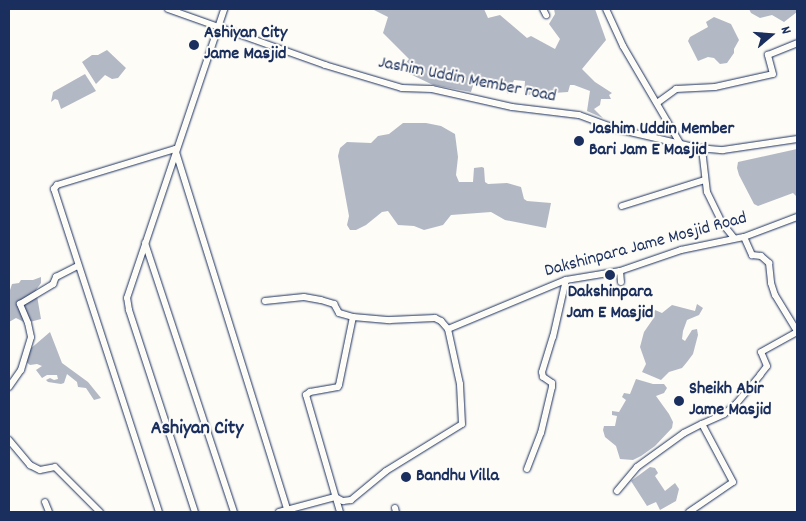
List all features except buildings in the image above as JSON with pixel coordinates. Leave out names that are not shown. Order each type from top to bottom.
[{"type":"street","name":"Jashim Uddin Member road","points":[[168,9],[200,19],[251,40],[378,82],[402,88],[432,89],[520,109],[579,115],[617,129],[702,149],[723,150],[797,139]]},
{"type":"street","points":[[195,512],[127,304],[128,292],[175,149],[224,9]]},
{"type":"street","points":[[606,9],[622,46],[680,143]]},
{"type":"street","points":[[657,103],[676,89],[715,87],[773,74],[768,55],[797,44]]},
{"type":"street","points":[[159,512],[54,191],[55,187],[175,149]]},
{"type":"street","points":[[175,149],[288,511]]},
{"type":"street","points":[[702,149],[707,192],[722,223],[734,238]]},
{"type":"street","points":[[622,206],[705,180]]},
{"type":"street","name":"Dakshinpara Jame Mosjid Road","points":[[448,329],[566,280],[620,271],[681,250],[744,237],[797,217]]},
{"type":"street","points":[[617,491],[637,467],[684,433],[724,414],[736,404],[767,366],[761,352],[797,331],[773,291],[769,263],[760,256],[752,255],[744,237]]},
{"type":"street","points":[[145,243],[234,512]]},
{"type":"street","points":[[9,387],[21,370],[32,337],[20,304],[53,284],[56,277],[78,266]]},
{"type":"street","points":[[620,271],[621,282]]},
{"type":"street","points":[[526,469],[540,433],[552,387],[552,383],[543,377],[542,372],[553,337],[566,280]]},
{"type":"street","points":[[266,301],[304,297],[334,304],[339,313],[354,317],[390,320],[435,318],[441,321],[448,329],[460,384],[462,424],[386,471],[351,500],[343,501],[335,498],[279,512]]},
{"type":"street","points":[[340,512],[306,395],[310,392],[338,387],[354,317]]},
{"type":"street","points":[[689,512],[733,482],[702,424]]},
{"type":"street","points":[[9,440],[30,465],[40,470],[55,467],[100,512]]},
{"type":"street","points":[[46,502],[49,512]]},
{"type":"shaded area","points":[[372,9],[484,9],[488,18],[500,15],[527,38],[531,36],[555,49],[560,39],[549,24],[555,14],[554,9],[595,9],[606,40],[582,69],[595,82],[612,93],[609,95],[611,99],[601,99],[600,105],[594,109],[603,118],[587,111],[590,91],[574,85],[570,85],[568,92],[524,95],[525,81],[514,80],[508,94],[501,85],[475,79],[471,92],[433,85],[408,73],[405,64],[409,59],[383,33],[388,17]]},
{"type":"shaded area","points":[[749,9],[797,9],[797,12],[784,22],[772,15],[760,18],[751,13]]},
{"type":"shaded area","points":[[714,17],[731,24],[739,40],[734,53],[727,63],[720,64],[714,58],[708,57],[698,61],[688,41],[690,37],[708,27],[706,22]]},
{"type":"shaded area","points":[[107,50],[126,68],[118,78],[112,79],[105,75],[96,84],[82,62],[92,55],[98,55]]},
{"type":"shaded area","points":[[85,74],[96,91],[61,109],[58,100],[55,99],[51,102],[53,92]]},
{"type":"shaded area","points":[[403,123],[426,123],[441,126],[455,134],[458,157],[456,175],[459,182],[473,182],[474,168],[482,167],[484,168],[485,182],[488,184],[507,183],[521,187],[524,199],[527,201],[551,203],[546,228],[505,220],[491,212],[451,215],[443,225],[424,230],[414,226],[398,225],[388,211],[382,212],[366,225],[356,230],[350,230],[347,225],[349,216],[338,156],[340,148],[347,142],[371,143],[378,136],[389,134]]},
{"type":"shaded area","points":[[797,149],[797,197],[793,193],[758,206],[754,204],[739,175],[738,162]]},
{"type":"shaded area","points":[[41,277],[41,283],[36,290],[41,319],[26,323],[16,318],[9,322],[9,293],[12,284],[19,283],[21,280],[33,280]]},
{"type":"shaded area","points":[[697,304],[703,308],[699,315],[687,320],[683,331],[682,339],[685,341],[692,330],[697,329],[698,335],[693,354],[687,362],[682,368],[669,372],[661,380],[642,372],[646,364],[640,347],[644,332],[653,319],[649,317],[655,310],[662,313],[672,305],[695,311]]},
{"type":"shaded area","points":[[50,332],[62,363],[88,382],[101,398],[94,400],[86,388],[78,387],[77,382],[67,374],[64,383],[48,382],[46,380],[50,378],[58,379],[57,375],[47,375],[42,378],[36,370],[42,366],[37,364],[30,365],[24,360],[29,350]]},
{"type":"shaded area","points":[[636,379],[653,384],[664,384],[667,388],[664,393],[656,396],[673,422],[672,428],[655,446],[641,456],[633,460],[620,459],[616,446],[605,437],[603,430],[604,426],[615,426],[617,416],[612,415],[612,411],[619,412],[626,400],[622,397],[624,393],[630,394]]},
{"type":"shaded area","points":[[650,467],[655,468],[658,473],[655,476],[665,491],[675,483],[679,489],[676,501],[660,510],[656,502],[647,506],[631,481]]},
{"type":"place","name":"Ashiyan City Jame Masjid","points":[[194,45]]},
{"type":"place","name":"Jashim Uddin Member Bari Jam E Masjid","points":[[579,141]]},
{"type":"place","name":"Dakshinpara Jam E Masjid","points":[[610,275]]},
{"type":"place","name":"Sheikh Abir Jame Masjid","points":[[679,401]]},
{"type":"place","name":"Bandhu Villa","points":[[406,477]]},
{"type":"district","name":"Ashiyan City","points":[[197,429]]}]
